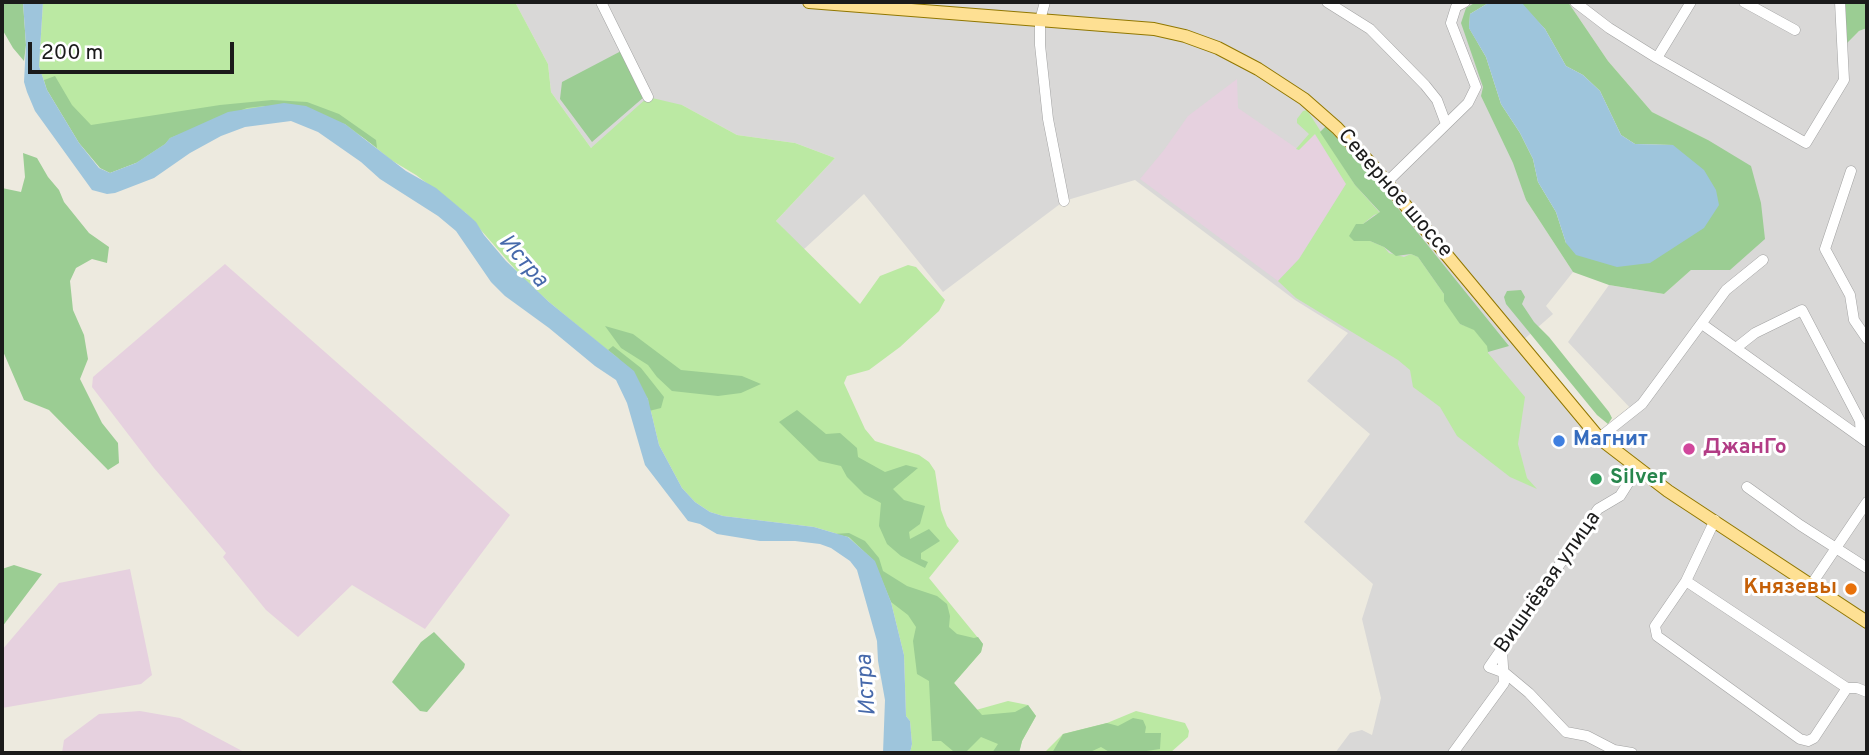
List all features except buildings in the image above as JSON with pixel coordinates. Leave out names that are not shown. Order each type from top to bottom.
[{"type":"main road","name":"Северное шоссе","points":[[808,2],[1154,29],[1185,36],[1218,48],[1258,69],[1304,99],[1337,128],[1387,182],[1600,438],[1637,469],[1867,622]]},
{"type":"street","points":[[601,2],[648,97]]},
{"type":"street","points":[[1045,2],[1040,45],[1048,119],[1064,201]]},
{"type":"street","points":[[1327,2],[1370,29],[1425,85],[1437,100],[1446,124]]},
{"type":"street","points":[[1387,182],[1468,103],[1476,87],[1451,23],[1456,7],[1465,2]]},
{"type":"street","points":[[1575,2],[1657,58],[1806,143],[1844,80],[1840,2]]},
{"type":"street","points":[[1657,58],[1691,2]]},
{"type":"street","points":[[1744,2],[1795,30]]},
{"type":"street","points":[[1851,171],[1825,249],[1850,295],[1854,320],[1867,340]]},
{"type":"street","points":[[1600,438],[1642,404],[1726,290],[1763,260]]},
{"type":"street","points":[[1736,348],[1755,333],[1802,310],[1860,421],[1864,439]]},
{"type":"street","points":[[1702,324],[1864,439]]},
{"type":"street","name":"Вишнёвая улица","points":[[1504,673],[1489,667],[1598,509],[1620,496],[1637,469]]},
{"type":"street","points":[[1746,487],[1867,568]]},
{"type":"street","points":[[1811,585],[1867,502]]},
{"type":"street","points":[[1715,520],[1686,581],[1655,626],[1657,636],[1800,739],[1808,741],[1814,738],[1847,688]]},
{"type":"street","points":[[1686,581],[1847,688],[1867,692]]},
{"type":"street","points":[[1453,753],[1504,683],[1503,650]]},
{"type":"street","points":[[1504,673],[1529,693],[1566,732],[1587,736],[1614,750],[1632,753]]},
{"type":"shaded area","points":[[515,2],[1476,2],[1467,8],[1526,200],[1573,272],[1546,306],[1553,314],[1521,342],[1600,438],[1633,411],[1568,342],[1609,285],[1664,294],[1691,270],[1730,270],[1708,140],[1652,112],[1608,61],[1568,2],[1845,2],[1846,43],[1859,31],[1867,28],[1867,753],[1335,753],[1350,733],[1362,730],[1372,735],[1381,698],[1362,619],[1373,584],[1304,522],[1370,434],[1307,381],[1348,333],[1295,300],[1135,180],[1064,201],[943,292],[864,194],[803,250],[776,221],[835,158],[795,143],[737,135],[682,105],[591,148],[551,92],[548,64]]},
{"type":"shaded area","points":[[1237,79],[1238,108],[1299,150],[1314,133],[1346,184],[1299,259],[1278,281],[1140,179],[1188,116]]},
{"type":"shaded area","points":[[225,264],[510,515],[425,629],[352,585],[298,637],[266,610],[223,557],[226,553],[154,468],[92,387],[93,377]]},
{"type":"shaded area","points":[[130,569],[152,675],[141,684],[2,708],[2,650],[59,583]]},
{"type":"shaded area","points":[[140,711],[180,718],[246,753],[62,753],[64,740],[99,714]]},
{"type":"green space","points":[[2,2],[23,2],[26,45],[24,61],[2,29]]},
{"type":"green space","points":[[43,2],[515,2],[548,64],[551,92],[591,148],[648,97],[682,105],[737,135],[795,143],[835,158],[776,221],[860,304],[880,276],[908,265],[916,267],[945,300],[939,311],[900,347],[869,370],[847,376],[844,383],[865,429],[875,441],[919,455],[929,462],[935,471],[941,510],[947,526],[959,541],[929,578],[983,644],[981,652],[954,683],[976,710],[1008,701],[1028,705],[1036,716],[1022,741],[1019,753],[910,753],[912,744],[910,721],[906,716],[904,655],[891,602],[874,561],[848,537],[814,527],[723,516],[710,512],[695,502],[682,488],[659,445],[648,399],[617,358],[521,276],[466,213],[364,138],[306,106],[136,163],[47,90],[39,66]]},
{"type":"green space","points":[[1476,2],[1490,2],[1470,14],[1469,28],[1486,57],[1501,104],[1533,159],[1538,182],[1556,212],[1566,243],[1673,145],[1635,144],[1621,135],[1600,91],[1583,75],[1566,66],[1545,29],[1519,2],[1568,2],[1608,61],[1652,112],[1708,140],[1751,166],[1761,203],[1765,239],[1730,270],[1691,270],[1664,294],[1609,285],[1573,272],[1526,200],[1513,163],[1481,96],[1483,87],[1461,23],[1466,8]]},
{"type":"green space","points":[[1845,2],[1867,2],[1867,28],[1859,31],[1846,44]]},
{"type":"green space","points":[[623,50],[644,97],[592,142],[560,99],[562,82]]},
{"type":"green space","points":[[55,76],[72,105],[91,125],[220,105],[272,100],[307,102],[339,114],[376,140],[377,148],[345,124],[264,106],[247,108],[170,138],[136,163],[110,173],[100,168],[79,143],[47,90],[44,80]]},
{"type":"green space","points":[[1307,110],[1355,185],[1380,213],[1363,224],[1354,241],[1370,241],[1384,247],[1389,253],[1418,257],[1444,294],[1460,324],[1474,329],[1488,346],[1488,353],[1525,397],[1518,444],[1527,478],[1537,489],[1510,477],[1457,436],[1440,407],[1413,387],[1410,370],[1398,360],[1296,298],[1278,281],[1299,259],[1346,184],[1315,134],[1299,150],[1296,149],[1309,134],[1297,123],[1303,111]]},
{"type":"green space","points":[[1326,126],[1380,186],[1509,346],[1488,352],[1487,346],[1474,330],[1460,324],[1444,301],[1444,294],[1418,257],[1411,254],[1396,256],[1370,241],[1354,241],[1349,236],[1356,224],[1363,224],[1380,212],[1355,185],[1320,132]]},
{"type":"green space","points":[[23,153],[37,158],[64,202],[89,233],[109,247],[107,263],[92,259],[76,268],[70,281],[73,310],[84,335],[88,359],[80,379],[102,423],[118,443],[119,463],[108,470],[49,410],[24,400],[2,349],[2,188],[21,192],[25,177]]},
{"type":"green space","points":[[1521,290],[1525,297],[1522,304],[1534,322],[1609,412],[1612,418],[1608,424],[1597,415],[1506,304],[1504,297],[1507,291]]},
{"type":"green space","points":[[605,326],[633,334],[681,370],[742,376],[761,384],[741,393],[718,396],[672,391],[648,365],[621,348]]},
{"type":"green space","points":[[613,346],[641,368],[664,397],[661,408],[649,411],[648,399],[618,358],[608,350]]},
{"type":"green space","points":[[797,410],[826,434],[840,433],[857,448],[858,457],[885,472],[906,465],[918,468],[893,489],[904,500],[925,506],[920,524],[909,532],[910,539],[929,529],[940,541],[921,553],[921,559],[928,562],[925,568],[901,556],[887,544],[879,526],[881,503],[864,494],[847,477],[841,466],[819,461],[779,422]]},
{"type":"green space","points":[[849,533],[865,541],[879,558],[883,571],[907,586],[937,596],[947,604],[949,627],[957,634],[978,637],[983,644],[981,652],[954,683],[982,715],[1015,712],[1028,705],[1036,716],[1022,741],[1019,753],[992,753],[998,744],[981,737],[965,753],[953,751],[941,741],[932,741],[929,681],[917,674],[913,641],[916,627],[908,615],[891,602],[874,561],[849,537],[833,534]]},
{"type":"green space","points":[[14,565],[42,574],[2,627],[2,569]]},
{"type":"green space","points":[[434,632],[465,664],[427,712],[420,711],[392,682],[421,642]]},
{"type":"green space","points":[[1136,711],[1185,723],[1189,731],[1188,737],[1170,753],[1044,753],[1063,734],[1107,723]]},
{"type":"green space","points":[[1133,718],[1143,720],[1145,733],[1161,733],[1160,749],[1111,753],[1101,747],[1088,753],[1052,753],[1063,734],[1107,723],[1118,726]]},
{"type":"water","points":[[23,2],[43,2],[39,66],[47,90],[79,143],[99,168],[110,173],[136,163],[170,138],[228,112],[284,103],[306,106],[345,124],[406,171],[436,188],[466,213],[506,261],[549,302],[634,371],[648,399],[659,445],[682,488],[695,502],[710,512],[723,516],[814,527],[848,537],[875,561],[891,602],[904,655],[906,716],[910,721],[912,744],[910,753],[883,753],[885,700],[877,641],[857,570],[850,561],[820,544],[760,541],[717,534],[700,524],[688,521],[645,465],[627,403],[616,380],[505,296],[491,282],[456,231],[438,216],[380,179],[318,132],[291,121],[245,127],[221,136],[190,153],[154,178],[115,193],[92,190],[35,111],[27,92],[24,82],[26,45]]},
{"type":"water","points":[[1490,2],[1522,3],[1545,29],[1566,66],[1583,75],[1600,91],[1621,135],[1635,144],[1673,145],[1704,170],[1716,190],[1719,205],[1704,228],[1650,263],[1617,267],[1576,255],[1566,243],[1556,212],[1538,182],[1533,159],[1501,104],[1486,57],[1469,28],[1470,14]]},
{"type":"place","name":"Магнит","points":[[1559,441]]},
{"type":"place","name":"ДжанГо","points":[[1689,449]]},
{"type":"place","name":"Silver","points":[[1596,479]]},
{"type":"place","name":"Князевы","points":[[1851,589]]},
{"type":"water label","name":"Истра","points":[[522,262]]},
{"type":"water label","name":"Истра","points":[[868,685]]}]
